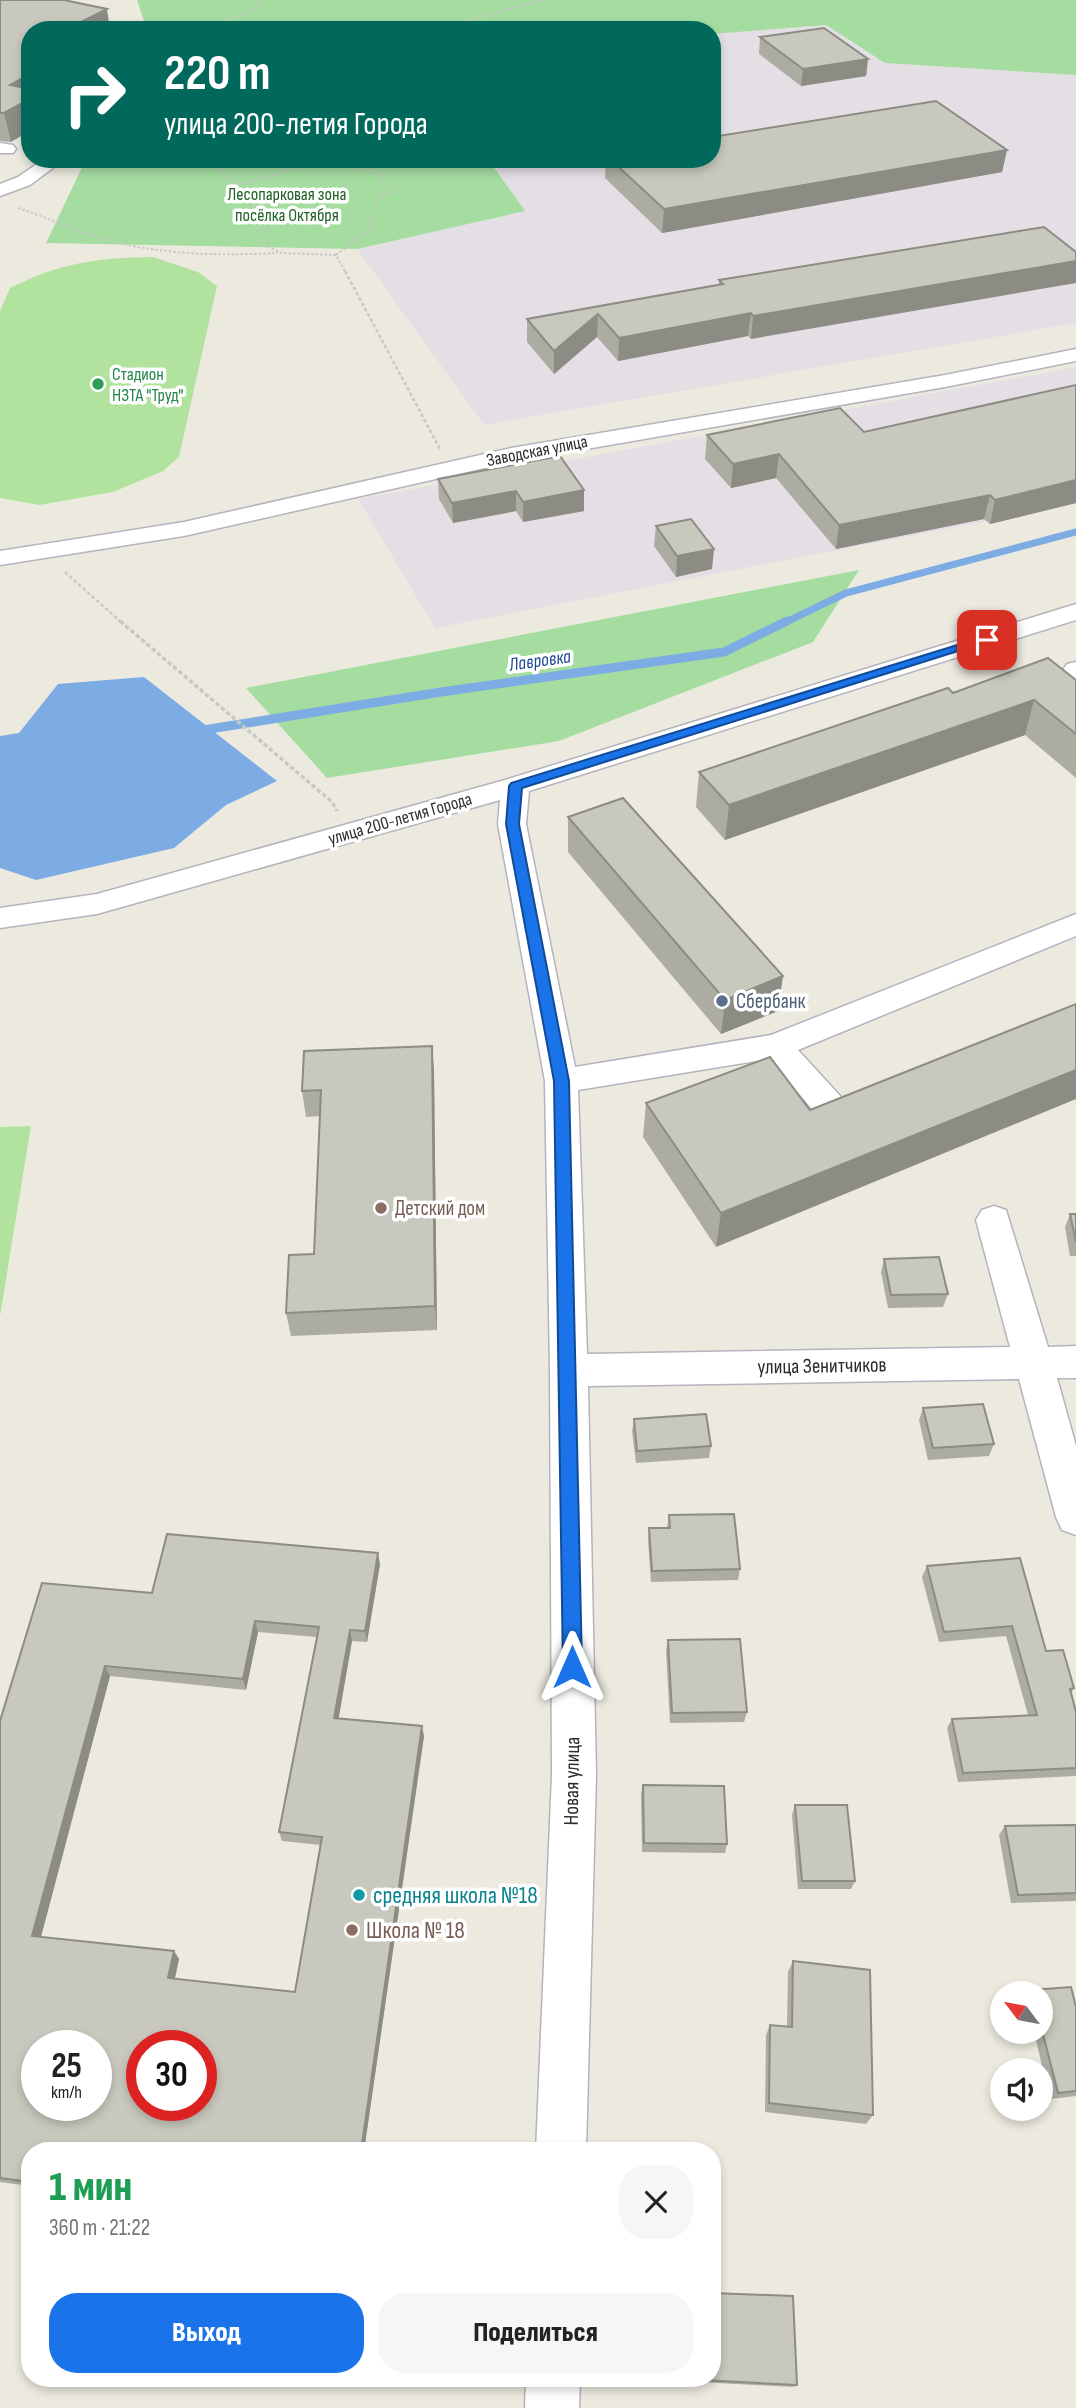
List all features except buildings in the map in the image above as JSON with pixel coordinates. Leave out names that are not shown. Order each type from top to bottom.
[{"type":"street","points":[[0,190],[24,181],[43,168]]},
{"type":"street","name":"Заводская улица","points":[[0,558],[184,529],[512,455],[932,383],[1076,355]]},
{"type":"street","name":"улица 200-летия Города","points":[[0,918],[97,904],[350,833],[515,786],[1076,612]]},
{"type":"street","points":[[1076,670],[1073,674],[1076,677]]},
{"type":"street","name":"Новая улица","points":[[515,786],[512,824],[561,1081],[569,1370],[574,1774],[561,2142]]},
{"type":"street","points":[[561,1081],[776,1046],[1076,924]]},
{"type":"street","points":[[776,1046],[836,1114],[899,1088]]},
{"type":"street","points":[[994,1220],[1076,1517]]},
{"type":"street","name":"улица Зенитчиков","points":[[569,1370],[1076,1362]]},
{"type":"street","points":[[552,2408],[553,2387]]},
{"type":"path","points":[[217,21],[250,10],[264,0]]},
{"type":"path","points":[[467,21],[543,0]]},
{"type":"path","points":[[219,168],[252,202],[265,245],[281,253]]},
{"type":"path","points":[[237,185],[297,168]]},
{"type":"path","points":[[336,255],[371,229],[376,197],[393,192],[377,172],[355,168]]},
{"type":"path","points":[[10,206],[102,239],[175,254],[336,255],[434,433],[441,452]]},
{"type":"path","points":[[42,551],[167,664],[332,802],[350,833]]},
{"type":"shaded area","points":[[826,25],[885,63],[1076,75],[1076,323],[484,425],[357,249],[524,211],[494,168],[721,168],[721,33]]},
{"type":"shaded area","points":[[1076,367],[1076,504],[435,628],[358,499]]},
{"type":"green space","points":[[137,0],[1076,0],[1076,75],[885,63],[826,25],[721,33],[721,21],[144,21]]},
{"type":"green space","name":"Лесопарковая зона посёлка Октября","points":[[82,168],[494,168],[525,211],[357,249],[46,243]]},
{"type":"green space","name":"Стадион НЗТА \"Труд\"","points":[[153,257],[198,272],[217,286],[179,457],[163,471],[113,492],[39,505],[0,498],[0,311],[10,288],[46,272],[80,263]]},
{"type":"green space","points":[[859,570],[813,642],[559,741],[327,778],[246,688]]},
{"type":"green space","points":[[31,1126],[0,1316],[0,1127]]},
{"type":"water","points":[[144,677],[277,781],[226,805],[174,848],[36,880],[0,868],[0,736],[19,733],[58,684]]},
{"type":"waterway","name":"Лавровка","points":[[784,623],[846,593],[1076,532]]},
{"type":"waterway","name":"Лавровка","points":[[197,731],[441,692],[724,652],[787,621]]},
{"type":"place","name":"Стадион НЗТА \"Труд\"","points":[[98,384]]},
{"type":"place","name":"Сбербанк","points":[[722,1001]]},
{"type":"place","name":"Детский дом","points":[[381,1208]]},
{"type":"place","name":"средняя школа №18","points":[[359,1895]]},
{"type":"place","name":"Школа № 18","points":[[352,1930]]},
{"type":"route","points":[[572,1667],[569,1370],[561,1081],[512,824],[515,786],[987,640]]}]
